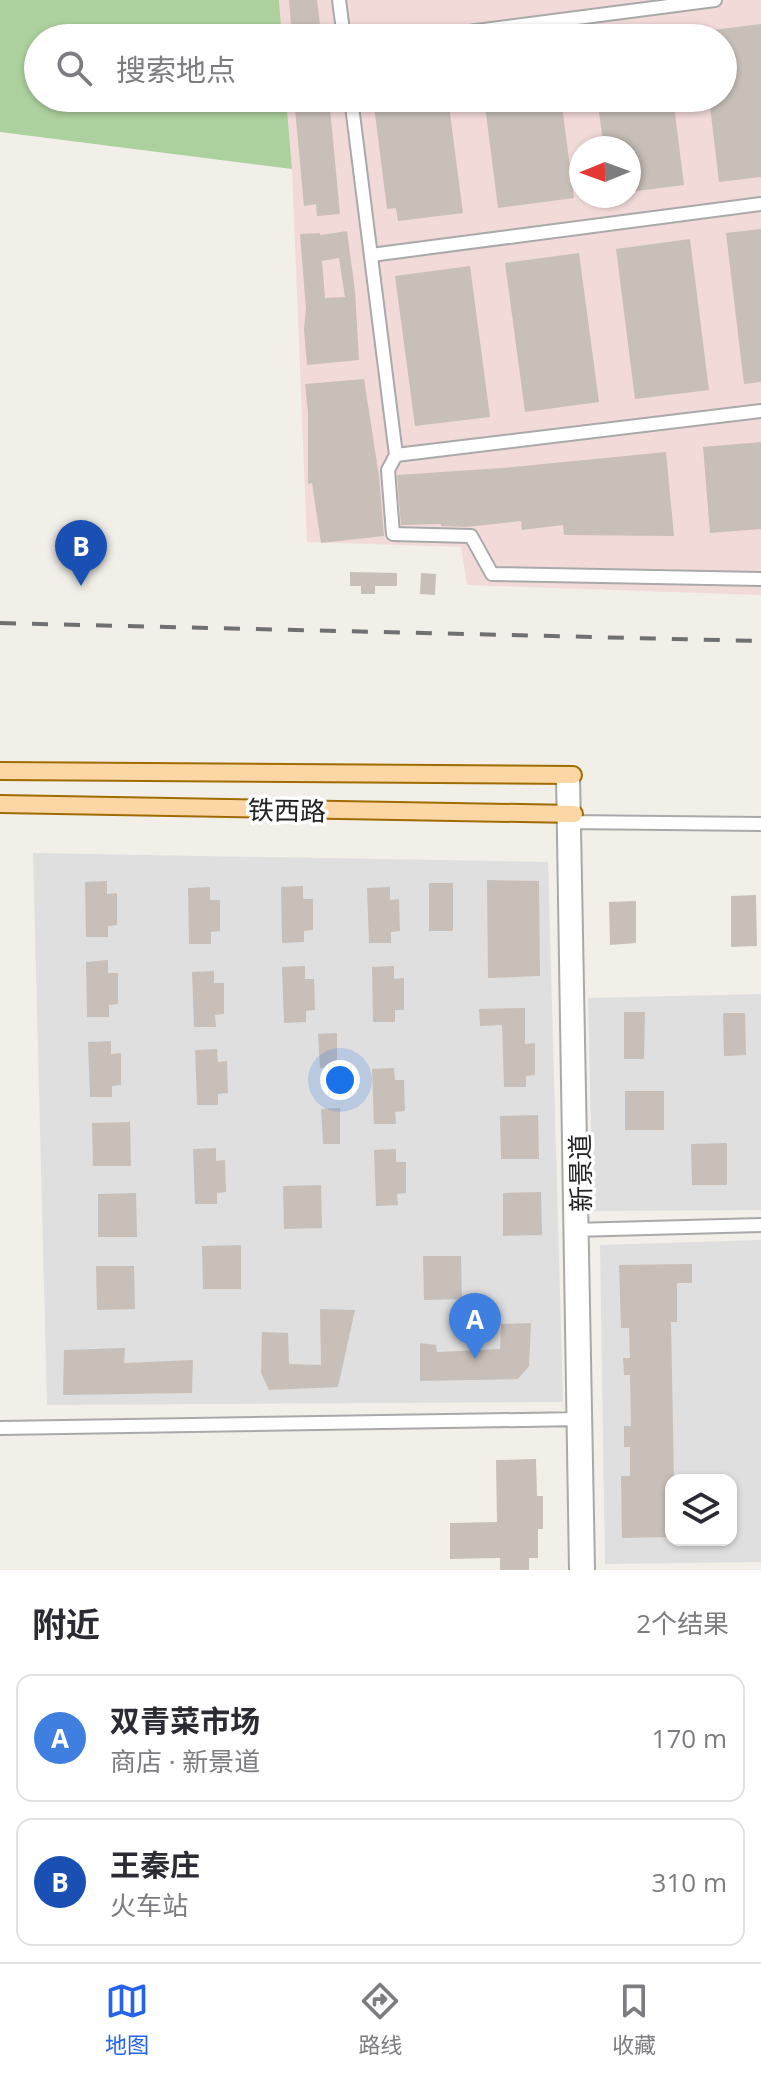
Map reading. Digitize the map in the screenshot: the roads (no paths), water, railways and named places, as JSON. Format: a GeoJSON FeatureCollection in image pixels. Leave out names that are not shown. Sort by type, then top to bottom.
{"type":"FeatureCollection","features":[{"type":"Feature","properties":{"kind":"main road","name":"铁西路"},"geometry":{"type":"LineString","coordinates":[[0,771],[568,776]]}},
{"type":"Feature","properties":{"kind":"main road","name":"铁西路"},"geometry":{"type":"LineString","coordinates":[[0,804],[569,818]]}},
{"type":"Feature","properties":{"kind":"street"},"geometry":{"type":"LineString","coordinates":[[339,0],[342,24]]}},
{"type":"Feature","properties":{"kind":"street"},"geometry":{"type":"LineString","coordinates":[[530,24],[715,0]]}},
{"type":"Feature","properties":{"kind":"street"},"geometry":{"type":"LineString","coordinates":[[353,112],[396,455],[388,470],[393,534],[471,536],[492,574],[761,579]]}},
{"type":"Feature","properties":{"kind":"street"},"geometry":{"type":"LineString","coordinates":[[371,255],[761,204]]}},
{"type":"Feature","properties":{"kind":"street"},"geometry":{"type":"LineString","coordinates":[[396,455],[761,411]]}},
{"type":"Feature","properties":{"kind":"street","name":"新景道"},"geometry":{"type":"LineString","coordinates":[[568,776],[579,1419],[588,1570]]}},
{"type":"Feature","properties":{"kind":"street"},"geometry":{"type":"LineString","coordinates":[[569,818],[761,824]]}},
{"type":"Feature","properties":{"kind":"street"},"geometry":{"type":"LineString","coordinates":[[575,1230],[761,1225]]}},
{"type":"Feature","properties":{"kind":"street"},"geometry":{"type":"LineString","coordinates":[[0,1428],[579,1419]]}},
{"type":"Feature","properties":{"kind":"street","name":"新景道"},"geometry":{"type":"LineString","coordinates":[[576,1570],[579,1419]]}},
{"type":"Feature","properties":{"kind":"railway"},"geometry":{"type":"LineString","coordinates":[[0,623],[761,641]]}},
{"type":"Feature","properties":{"kind":"place","name":"王秦庄"},"geometry":{"type":"Point","coordinates":[81,586]}},
{"type":"Feature","properties":{"kind":"place","name":"双青菜市场"},"geometry":{"type":"Point","coordinates":[475,1359]}}]}
